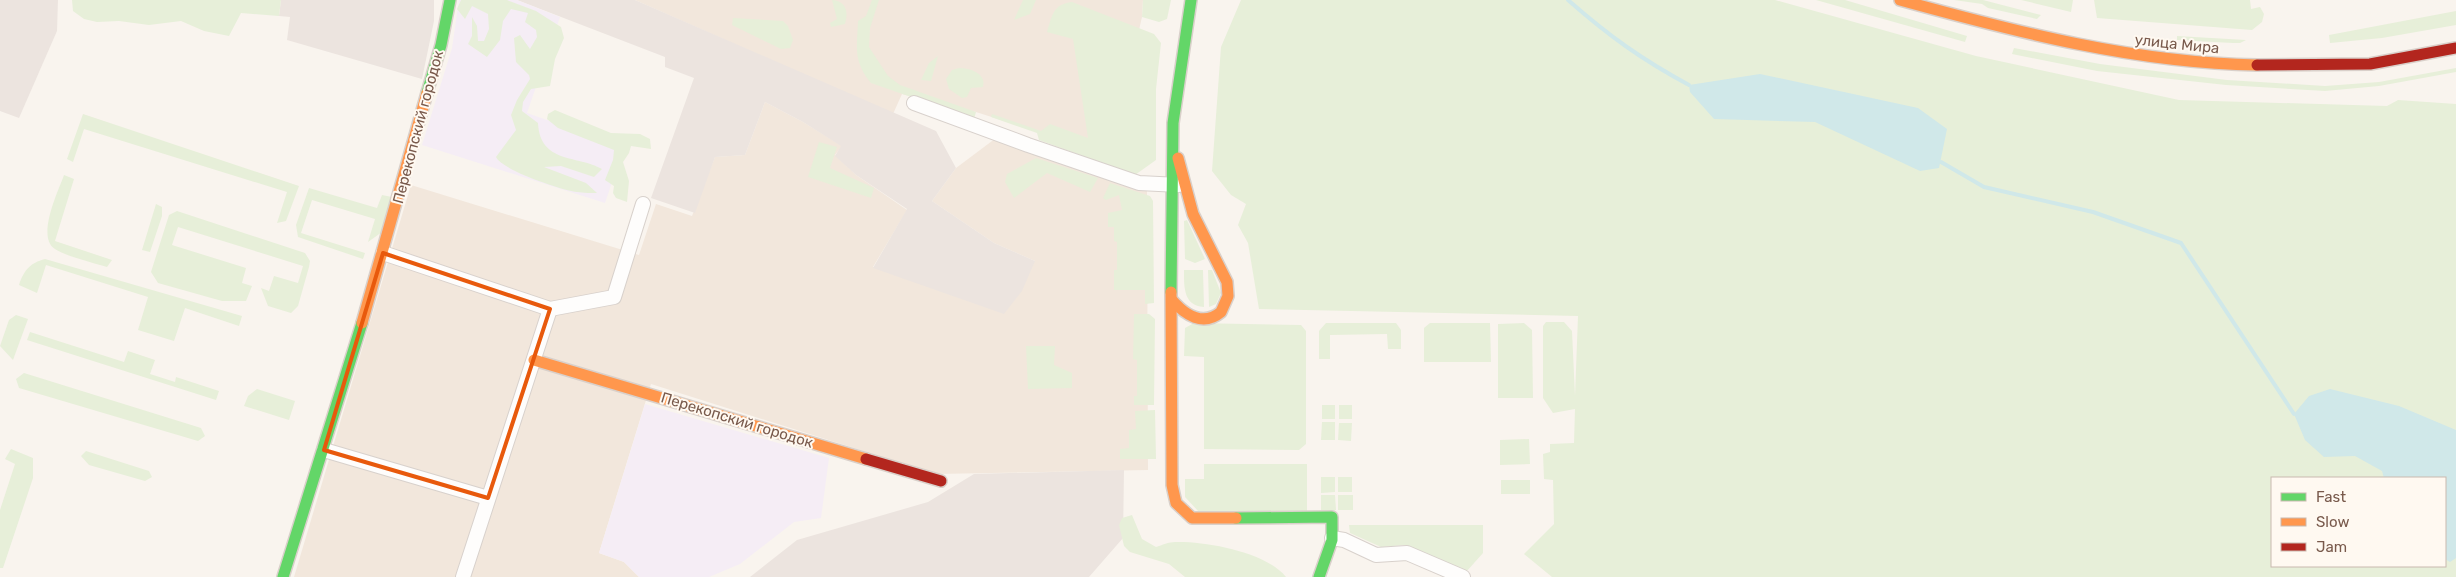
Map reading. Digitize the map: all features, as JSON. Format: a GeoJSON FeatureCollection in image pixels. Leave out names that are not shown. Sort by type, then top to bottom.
{"type":"FeatureCollection","features":[{"type":"Feature","properties":{"kind":"street","name":"Перекопский городок"},"geometry":{"type":"LineString","coordinates":[[283,577],[384,253],[441,45],[450,0]]}},
{"type":"Feature","properties":{"kind":"street"},"geometry":{"type":"LineString","coordinates":[[1191,0],[1173,123],[1178,185],[1172,300],[1171,471],[1176,503],[1192,518],[1332,518],[1334,525],[1332,538],[1319,577]]}},
{"type":"Feature","properties":{"kind":"street","name":"улица Мира"},"geometry":{"type":"LineString","coordinates":[[1900,0],[1974,21],[2080,46],[2236,65],[2292,67],[2372,64],[2456,48]]}},
{"type":"Feature","properties":{"kind":"street"},"geometry":{"type":"LineString","coordinates":[[914,103],[1028,146],[1139,183],[1178,185]]}},
{"type":"Feature","properties":{"kind":"street"},"geometry":{"type":"LineString","coordinates":[[1172,300],[1184,315],[1205,320],[1221,314],[1228,303],[1228,288],[1178,185]]}},
{"type":"Feature","properties":{"kind":"street"},"geometry":{"type":"LineString","coordinates":[[384,253],[550,309],[614,297],[643,204]]}},
{"type":"Feature","properties":{"kind":"street"},"geometry":{"type":"LineString","coordinates":[[463,577],[550,309]]}},
{"type":"Feature","properties":{"kind":"street","name":"Перекопский городок"},"geometry":{"type":"LineString","coordinates":[[534,360],[941,481]]}},
{"type":"Feature","properties":{"kind":"street"},"geometry":{"type":"LineString","coordinates":[[324,450],[488,498]]}},
{"type":"Feature","properties":{"kind":"street"},"geometry":{"type":"LineString","coordinates":[[1332,538],[1344,540],[1376,555],[1407,553],[1463,577]]}},
{"type":"Feature","properties":{"kind":"highlighted area"},"geometry":{"type":"Polygon","coordinates":[[[383,253],[550,309],[488,498],[324,450],[383,253]]]}},
{"type":"Feature","properties":{"kind":"shaded area"},"geometry":{"type":"Polygon","coordinates":[[[0,0],[58,0],[57,31],[19,118],[0,111],[0,0]]]}},
{"type":"Feature","properties":{"kind":"shaded area"},"geometry":{"type":"Polygon","coordinates":[[[281,0],[434,0],[434,21],[422,79],[287,40],[290,17],[279,16],[281,0]]]}},
{"type":"Feature","properties":{"kind":"shaded area"},"geometry":{"type":"Polygon","coordinates":[[[459,0],[517,0],[560,17],[527,113],[624,147],[605,203],[422,145],[452,48],[459,0]]]}},
{"type":"Feature","properties":{"kind":"shaded area"},"geometry":{"type":"Polygon","coordinates":[[[517,0],[635,0],[936,131],[956,168],[932,201],[994,243],[1035,261],[1022,291],[1004,314],[873,268],[907,209],[856,175],[835,156],[841,146],[803,122],[765,102],[745,155],[715,157],[695,213],[651,198],[694,78],[665,67],[665,57],[517,0]]]}},
{"type":"Feature","properties":{"kind":"shaded area"},"geometry":{"type":"Polygon","coordinates":[[[635,0],[1143,0],[1142,17],[1110,155],[976,112],[902,94],[893,114],[635,0]]]}},
{"type":"Feature","properties":{"kind":"shaded area"},"geometry":{"type":"Polygon","coordinates":[[[765,102],[842,146],[835,155],[856,175],[907,210],[873,267],[1035,261],[994,243],[932,201],[956,168],[996,138],[1147,190],[1148,470],[936,474],[651,384],[599,553],[624,562],[639,577],[294,577],[411,185],[639,255],[656,204],[692,216],[715,157],[745,155],[765,102]]]}},
{"type":"Feature","properties":{"kind":"shaded area"},"geometry":{"type":"Polygon","coordinates":[[[645,404],[829,458],[821,518],[794,522],[740,564],[709,577],[639,577],[624,562],[599,553],[645,404]]]}},
{"type":"Feature","properties":{"kind":"shaded area"},"geometry":{"type":"Polygon","coordinates":[[[1124,470],[1123,538],[1089,577],[750,577],[797,540],[928,502],[974,474],[1124,470]]]}},
{"type":"Feature","properties":{"kind":"green space"},"geometry":{"type":"Polygon","coordinates":[[[72,0],[281,0],[279,16],[241,13],[229,36],[204,31],[181,21],[149,25],[119,21],[97,22],[84,19],[73,11],[72,0]]]}},
{"type":"Feature","properties":{"kind":"green space"},"geometry":{"type":"Polygon","coordinates":[[[461,0],[507,0],[536,11],[561,27],[564,38],[555,59],[550,86],[531,89],[523,102],[522,111],[538,123],[540,136],[545,146],[553,152],[602,169],[594,177],[561,166],[544,167],[586,183],[597,193],[577,192],[558,188],[509,168],[496,157],[516,130],[511,115],[517,100],[530,79],[529,75],[516,62],[514,38],[520,35],[530,49],[537,37],[536,30],[525,22],[528,13],[511,9],[503,21],[500,40],[487,57],[468,44],[472,36],[472,17],[477,26],[478,41],[484,41],[489,29],[488,14],[472,6],[465,19],[457,9],[461,0]]]}},
{"type":"Feature","properties":{"kind":"green space"},"geometry":{"type":"Polygon","coordinates":[[[832,0],[841,2],[845,8],[847,15],[845,24],[831,27],[830,23],[837,19],[832,0]]]}},
{"type":"Feature","properties":{"kind":"green space"},"geometry":{"type":"Polygon","coordinates":[[[872,0],[879,0],[870,28],[869,47],[888,76],[900,85],[976,112],[974,119],[871,83],[861,68],[857,47],[858,21],[866,16],[872,0]]]}},
{"type":"Feature","properties":{"kind":"green space"},"geometry":{"type":"Polygon","coordinates":[[[1023,0],[1036,0],[1030,14],[1014,20],[1023,0]]]}},
{"type":"Feature","properties":{"kind":"green space"},"geometry":{"type":"Polygon","coordinates":[[[1143,0],[1171,0],[1167,19],[1159,22],[1142,17],[1143,0]]]}},
{"type":"Feature","properties":{"kind":"green space"},"geometry":{"type":"Polygon","coordinates":[[[1241,0],[1775,0],[1976,56],[2179,100],[2387,106],[2398,100],[2456,104],[2456,577],[1552,577],[1524,554],[1554,524],[1553,480],[1544,479],[1543,454],[1550,452],[1550,444],[1574,443],[1575,409],[1553,413],[1543,398],[1543,326],[1546,322],[1564,322],[1572,331],[1575,396],[1578,316],[1259,309],[1248,243],[1238,225],[1246,204],[1231,195],[1212,171],[1221,47],[1241,0]]]}},
{"type":"Feature","properties":{"kind":"green space"},"geometry":{"type":"Polygon","coordinates":[[[1816,0],[1845,0],[1967,36],[1965,42],[1816,0]]]}},
{"type":"Feature","properties":{"kind":"green space"},"geometry":{"type":"Polygon","coordinates":[[[1954,0],[1983,0],[2041,15],[2037,19],[1988,8],[1982,4],[1954,0]]]}},
{"type":"Feature","properties":{"kind":"green space"},"geometry":{"type":"Polygon","coordinates":[[[2021,0],[2073,0],[2071,12],[2021,0]]]}},
{"type":"Feature","properties":{"kind":"green space"},"geometry":{"type":"Polygon","coordinates":[[[2094,0],[2250,0],[2251,9],[2260,7],[2264,14],[2262,22],[2252,30],[2097,18],[2094,0]]]}},
{"type":"Feature","properties":{"kind":"green space"},"geometry":{"type":"Polygon","coordinates":[[[1072,2],[1154,34],[1161,43],[1156,89],[1156,160],[1135,175],[1039,140],[1037,133],[991,117],[992,114],[1041,131],[1050,124],[1088,138],[1073,39],[1047,32],[1052,16],[1057,8],[1072,2]]]}},
{"type":"Feature","properties":{"kind":"green space"},"geometry":{"type":"Polygon","coordinates":[[[2456,11],[2456,25],[2382,38],[2330,43],[2329,35],[2456,11]]]}},
{"type":"Feature","properties":{"kind":"green space"},"geometry":{"type":"Polygon","coordinates":[[[733,18],[783,21],[788,26],[793,40],[790,48],[781,49],[732,25],[733,18]]]}},
{"type":"Feature","properties":{"kind":"green space"},"geometry":{"type":"Polygon","coordinates":[[[2177,36],[2246,40],[2240,43],[2233,43],[2177,40],[2177,36]]]}},
{"type":"Feature","properties":{"kind":"green space"},"geometry":{"type":"Polygon","coordinates":[[[2014,48],[2100,64],[2227,80],[2325,86],[2379,82],[2456,68],[2456,72],[2379,86],[2325,91],[2226,85],[2097,71],[2012,54],[2014,48]]]}},
{"type":"Feature","properties":{"kind":"green space"},"geometry":{"type":"Polygon","coordinates":[[[938,56],[931,81],[921,80],[929,63],[938,56]]]}},
{"type":"Feature","properties":{"kind":"green space"},"geometry":{"type":"Polygon","coordinates":[[[959,68],[972,70],[980,75],[984,82],[983,87],[971,88],[967,97],[962,98],[949,89],[946,79],[952,70],[959,68]]]}},
{"type":"Feature","properties":{"kind":"green space"},"geometry":{"type":"Polygon","coordinates":[[[555,110],[611,133],[640,134],[650,139],[651,149],[631,146],[623,162],[629,181],[627,202],[616,198],[613,193],[614,186],[605,180],[613,160],[614,150],[558,128],[547,119],[548,114],[555,110]]]}},
{"type":"Feature","properties":{"kind":"green space"},"geometry":{"type":"Polygon","coordinates":[[[83,114],[299,186],[286,221],[277,223],[287,192],[84,129],[73,162],[67,159],[83,114]]]}},
{"type":"Feature","properties":{"kind":"green space"},"geometry":{"type":"Polygon","coordinates":[[[819,142],[837,147],[830,168],[874,188],[871,198],[808,177],[819,142]]]}},
{"type":"Feature","properties":{"kind":"green space"},"geometry":{"type":"Polygon","coordinates":[[[1036,158],[1098,178],[1090,192],[1047,173],[1014,198],[1005,182],[1007,174],[1036,158]]]}},
{"type":"Feature","properties":{"kind":"green space"},"geometry":{"type":"Polygon","coordinates":[[[64,175],[74,179],[55,241],[112,260],[107,267],[66,254],[55,249],[50,243],[48,225],[50,214],[64,175]]]}},
{"type":"Feature","properties":{"kind":"green space"},"geometry":{"type":"Polygon","coordinates":[[[1110,183],[1150,196],[1153,201],[1154,303],[1145,304],[1145,290],[1114,290],[1114,270],[1117,270],[1117,242],[1114,241],[1114,227],[1108,227],[1108,213],[1122,210],[1119,195],[1106,200],[1103,198],[1110,183]]]}},
{"type":"Feature","properties":{"kind":"green space"},"geometry":{"type":"Polygon","coordinates":[[[309,188],[377,208],[382,195],[392,197],[382,232],[368,242],[375,219],[312,200],[301,233],[365,253],[363,259],[298,237],[296,225],[309,188]]]}},
{"type":"Feature","properties":{"kind":"green space"},"geometry":{"type":"Polygon","coordinates":[[[156,204],[162,207],[162,216],[150,252],[142,250],[156,204]]]}},
{"type":"Feature","properties":{"kind":"green space"},"geometry":{"type":"Polygon","coordinates":[[[177,211],[305,253],[310,261],[298,306],[291,313],[268,306],[261,288],[269,291],[274,276],[298,283],[303,266],[178,227],[172,245],[246,268],[242,283],[252,286],[246,301],[222,301],[158,283],[151,272],[169,215],[177,211]]]}},
{"type":"Feature","properties":{"kind":"green space"},"geometry":{"type":"Polygon","coordinates":[[[1187,220],[1205,259],[1195,263],[1185,259],[1184,221],[1187,220]]]}},
{"type":"Feature","properties":{"kind":"green space"},"geometry":{"type":"Polygon","coordinates":[[[45,259],[242,316],[239,326],[185,308],[174,341],[138,330],[148,297],[46,265],[37,293],[19,285],[28,268],[45,259]]]}},
{"type":"Feature","properties":{"kind":"green space"},"geometry":{"type":"Polygon","coordinates":[[[1184,270],[1203,270],[1204,307],[1197,306],[1188,299],[1184,270]]]}},
{"type":"Feature","properties":{"kind":"green space"},"geometry":{"type":"Polygon","coordinates":[[[1208,270],[1212,270],[1221,293],[1216,304],[1209,307],[1208,270]]]}},
{"type":"Feature","properties":{"kind":"green space"},"geometry":{"type":"Polygon","coordinates":[[[1134,314],[1149,314],[1155,319],[1154,405],[1134,405],[1134,396],[1137,396],[1137,360],[1133,359],[1134,314]]]}},
{"type":"Feature","properties":{"kind":"green space"},"geometry":{"type":"Polygon","coordinates":[[[16,315],[28,319],[13,360],[0,346],[9,320],[16,315]]]}},
{"type":"Feature","properties":{"kind":"green space"},"geometry":{"type":"Polygon","coordinates":[[[1194,323],[1301,325],[1306,331],[1306,444],[1299,450],[1204,449],[1204,357],[1184,356],[1185,328],[1194,323]]]}},
{"type":"Feature","properties":{"kind":"green space"},"geometry":{"type":"Polygon","coordinates":[[[1326,323],[1396,323],[1401,330],[1401,349],[1388,349],[1387,334],[1330,335],[1330,359],[1319,359],[1319,331],[1326,323]]]}},
{"type":"Feature","properties":{"kind":"green space"},"geometry":{"type":"Polygon","coordinates":[[[1430,323],[1490,323],[1491,362],[1424,362],[1424,328],[1430,323]]]}},
{"type":"Feature","properties":{"kind":"green space"},"geometry":{"type":"Polygon","coordinates":[[[1524,323],[1532,330],[1533,398],[1498,398],[1498,324],[1524,323]]]}},
{"type":"Feature","properties":{"kind":"green space"},"geometry":{"type":"Polygon","coordinates":[[[30,332],[124,362],[128,351],[155,360],[150,374],[175,382],[176,377],[219,391],[216,400],[27,340],[30,332]]]}},
{"type":"Feature","properties":{"kind":"green space"},"geometry":{"type":"Polygon","coordinates":[[[1026,346],[1055,346],[1054,365],[1072,373],[1072,388],[1028,389],[1026,346]]]}},
{"type":"Feature","properties":{"kind":"green space"},"geometry":{"type":"Polygon","coordinates":[[[24,373],[201,428],[205,436],[198,441],[19,388],[16,379],[24,373]]]}},
{"type":"Feature","properties":{"kind":"green space"},"geometry":{"type":"Polygon","coordinates":[[[257,389],[295,401],[289,420],[244,406],[248,396],[257,389]]]}},
{"type":"Feature","properties":{"kind":"green space"},"geometry":{"type":"Polygon","coordinates":[[[1322,405],[1335,405],[1335,419],[1322,419],[1322,405]]]}},
{"type":"Feature","properties":{"kind":"green space"},"geometry":{"type":"Polygon","coordinates":[[[1339,405],[1352,405],[1352,419],[1339,419],[1339,405]]]}},
{"type":"Feature","properties":{"kind":"green space"},"geometry":{"type":"Polygon","coordinates":[[[1155,410],[1156,459],[1120,459],[1120,449],[1129,448],[1129,430],[1136,429],[1135,411],[1155,410]]]}},
{"type":"Feature","properties":{"kind":"green space"},"geometry":{"type":"Polygon","coordinates":[[[1322,422],[1335,422],[1335,440],[1321,440],[1322,422]]]}},
{"type":"Feature","properties":{"kind":"green space"},"geometry":{"type":"Polygon","coordinates":[[[1339,423],[1352,423],[1351,441],[1338,440],[1339,423]]]}},
{"type":"Feature","properties":{"kind":"green space"},"geometry":{"type":"Polygon","coordinates":[[[1529,439],[1530,464],[1500,465],[1500,440],[1529,439]]]}},
{"type":"Feature","properties":{"kind":"green space"},"geometry":{"type":"Polygon","coordinates":[[[11,449],[33,458],[33,478],[3,568],[0,568],[0,510],[15,464],[5,459],[11,449]]]}},
{"type":"Feature","properties":{"kind":"green space"},"geometry":{"type":"Polygon","coordinates":[[[86,451],[149,471],[152,477],[145,481],[89,465],[81,456],[86,451]]]}},
{"type":"Feature","properties":{"kind":"green space"},"geometry":{"type":"Polygon","coordinates":[[[1204,464],[1307,464],[1307,511],[1199,512],[1185,497],[1185,479],[1204,479],[1204,464]]]}},
{"type":"Feature","properties":{"kind":"green space"},"geometry":{"type":"Polygon","coordinates":[[[1321,477],[1335,477],[1335,492],[1321,493],[1321,477]]]}},
{"type":"Feature","properties":{"kind":"green space"},"geometry":{"type":"Polygon","coordinates":[[[1338,477],[1352,477],[1352,492],[1338,492],[1338,477]]]}},
{"type":"Feature","properties":{"kind":"green space"},"geometry":{"type":"Polygon","coordinates":[[[1501,480],[1530,480],[1530,494],[1501,494],[1501,480]]]}},
{"type":"Feature","properties":{"kind":"green space"},"geometry":{"type":"Polygon","coordinates":[[[1321,495],[1335,495],[1336,510],[1321,510],[1321,495]]]}},
{"type":"Feature","properties":{"kind":"green space"},"geometry":{"type":"Polygon","coordinates":[[[1338,495],[1353,495],[1353,510],[1338,510],[1338,495]]]}},
{"type":"Feature","properties":{"kind":"green space"},"geometry":{"type":"Polygon","coordinates":[[[1132,515],[1142,539],[1156,547],[1173,542],[1218,546],[1265,561],[1277,568],[1286,577],[1185,577],[1169,564],[1130,552],[1124,546],[1119,525],[1122,518],[1132,515]]]}},
{"type":"Feature","properties":{"kind":"green space"},"geometry":{"type":"Polygon","coordinates":[[[1349,525],[1483,525],[1483,553],[1466,572],[1405,545],[1381,547],[1350,533],[1349,525]]]}},
{"type":"Feature","properties":{"kind":"water"},"geometry":{"type":"Polygon","coordinates":[[[1760,74],[1918,108],[1947,129],[1939,168],[1920,171],[1815,122],[1714,119],[1690,92],[1689,85],[1760,74]]]}},
{"type":"Feature","properties":{"kind":"water"},"geometry":{"type":"Polygon","coordinates":[[[2330,389],[2399,406],[2456,430],[2456,558],[2450,562],[2446,560],[2446,477],[2384,477],[2382,471],[2355,456],[2324,457],[2305,440],[2294,414],[2309,396],[2330,389]]]}},
{"type":"Feature","properties":{"kind":"waterway"},"geometry":{"type":"LineString","coordinates":[[1568,0],[1597,25],[1626,46],[1689,85]]}},
{"type":"Feature","properties":{"kind":"waterway"},"geometry":{"type":"LineString","coordinates":[[1941,162],[1984,187],[2093,212],[2181,243],[2294,414]]}},
{"type":"Feature","properties":{"kind":"traffic: fast"},"geometry":{"type":"LineString","coordinates":[[427,93],[441,45],[450,0]]}},
{"type":"Feature","properties":{"kind":"traffic: fast"},"geometry":{"type":"LineString","coordinates":[[1171,292],[1173,123],[1191,0]]}},
{"type":"Feature","properties":{"kind":"traffic: fast"},"geometry":{"type":"LineString","coordinates":[[283,577],[362,323]]}},
{"type":"Feature","properties":{"kind":"traffic: fast"},"geometry":{"type":"LineString","coordinates":[[1236,518],[1332,517],[1332,540],[1319,577]]}},
{"type":"Feature","properties":{"kind":"traffic: slow"},"geometry":{"type":"LineString","coordinates":[[1900,0],[2077,44],[2166,58],[2257,65]]}},
{"type":"Feature","properties":{"kind":"traffic: slow"},"geometry":{"type":"LineString","coordinates":[[362,323],[427,93]]}},
{"type":"Feature","properties":{"kind":"traffic: slow"},"geometry":{"type":"LineString","coordinates":[[1172,300],[1188,314],[1201,319],[1208,319],[1221,312],[1228,296],[1227,282],[1193,214],[1178,158]]}},
{"type":"Feature","properties":{"kind":"traffic: slow"},"geometry":{"type":"LineString","coordinates":[[1171,292],[1172,485],[1176,503],[1192,518],[1236,518]]}},
{"type":"Feature","properties":{"kind":"traffic: slow"},"geometry":{"type":"LineString","coordinates":[[534,360],[866,459]]}},
{"type":"Feature","properties":{"kind":"traffic: jam"},"geometry":{"type":"LineString","coordinates":[[2257,65],[2370,64],[2456,48]]}},
{"type":"Feature","properties":{"kind":"traffic: jam"},"geometry":{"type":"LineString","coordinates":[[866,459],[941,481]]}}]}
